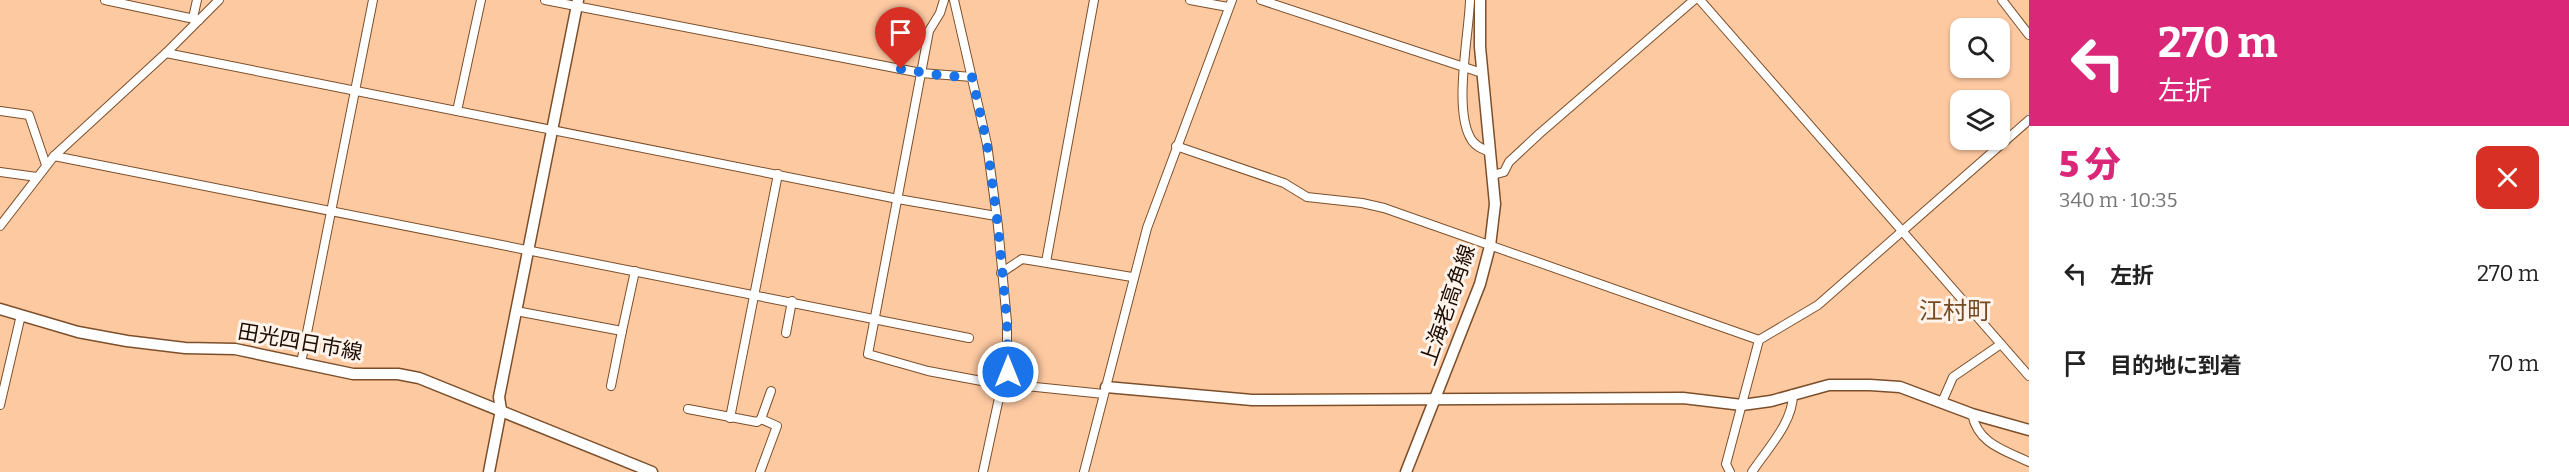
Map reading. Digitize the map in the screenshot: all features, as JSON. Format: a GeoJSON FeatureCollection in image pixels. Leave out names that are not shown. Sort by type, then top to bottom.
{"type":"FeatureCollection","features":[{"type":"Feature","properties":{"kind":"street"},"geometry":{"type":"LineString","coordinates":[[105,0],[196,19]]}},
{"type":"Feature","properties":{"kind":"street"},"geometry":{"type":"LineString","coordinates":[[196,19],[197,0]]}},
{"type":"Feature","properties":{"kind":"street"},"geometry":{"type":"LineString","coordinates":[[0,226],[54,156],[166,53],[196,19],[219,0]]}},
{"type":"Feature","properties":{"kind":"street"},"geometry":{"type":"LineString","coordinates":[[301,363],[373,0]]}},
{"type":"Feature","properties":{"kind":"street"},"geometry":{"type":"LineString","coordinates":[[457,111],[481,0]]}},
{"type":"Feature","properties":{"kind":"street"},"geometry":{"type":"LineString","coordinates":[[545,0],[577,3],[921,73],[972,77]]}},
{"type":"Feature","properties":{"kind":"street"},"geometry":{"type":"LineString","coordinates":[[944,0],[940,13],[929,31],[868,354],[928,371],[1005,384],[1252,400],[1683,398],[1742,405],[1771,401],[1829,386],[1870,385],[1900,387],[1972,414],[2029,430]]}},
{"type":"Feature","properties":{"kind":"street"},"geometry":{"type":"LineString","coordinates":[[954,0],[987,144],[1007,322],[1005,384],[983,472]]}},
{"type":"Feature","properties":{"kind":"street"},"geometry":{"type":"LineString","coordinates":[[1046,262],[1094,0]]}},
{"type":"Feature","properties":{"kind":"street"},"geometry":{"type":"LineString","coordinates":[[1084,472],[1132,277],[1147,228],[1230,3],[1190,0]]}},
{"type":"Feature","properties":{"kind":"street"},"geometry":{"type":"LineString","coordinates":[[1261,0],[1482,73]]}},
{"type":"Feature","properties":{"kind":"street"},"geometry":{"type":"LineString","coordinates":[[1470,0],[1463,99],[1471,139],[1480,148],[1490,152]]}},
{"type":"Feature","properties":{"kind":"street","name":"上海老高角線"},"geometry":{"type":"LineString","coordinates":[[1406,472],[1480,284],[1490,246],[1495,204],[1482,73],[1480,0]]}},
{"type":"Feature","properties":{"kind":"street"},"geometry":{"type":"LineString","coordinates":[[1493,175],[1504,172],[1509,162],[1539,134],[1694,0]]}},
{"type":"Feature","properties":{"kind":"street"},"geometry":{"type":"LineString","coordinates":[[1700,0],[2029,376]]}},
{"type":"Feature","properties":{"kind":"street"},"geometry":{"type":"LineString","coordinates":[[2002,0],[2029,35]]}},
{"type":"Feature","properties":{"kind":"street"},"geometry":{"type":"LineString","coordinates":[[489,472],[501,410],[499,396],[577,3]]}},
{"type":"Feature","properties":{"kind":"street"},"geometry":{"type":"LineString","coordinates":[[166,53],[898,199],[996,216]]}},
{"type":"Feature","properties":{"kind":"street"},"geometry":{"type":"LineString","coordinates":[[0,111],[29,115],[46,165]]}},
{"type":"Feature","properties":{"kind":"street"},"geometry":{"type":"LineString","coordinates":[[1730,472],[1726,464],[1759,340],[1818,305],[2029,120]]}},
{"type":"Feature","properties":{"kind":"street"},"geometry":{"type":"LineString","coordinates":[[1176,146],[1284,183],[1307,198],[1362,203],[1384,208],[1759,340]]}},
{"type":"Feature","properties":{"kind":"street"},"geometry":{"type":"LineString","coordinates":[[54,156],[969,338]]}},
{"type":"Feature","properties":{"kind":"street"},"geometry":{"type":"LineString","coordinates":[[0,172],[37,177]]}},
{"type":"Feature","properties":{"kind":"street"},"geometry":{"type":"LineString","coordinates":[[730,418],[778,174]]}},
{"type":"Feature","properties":{"kind":"street"},"geometry":{"type":"LineString","coordinates":[[1001,273],[1022,260],[1132,277]]}},
{"type":"Feature","properties":{"kind":"street"},"geometry":{"type":"LineString","coordinates":[[611,386],[635,271]]}},
{"type":"Feature","properties":{"kind":"street"},"geometry":{"type":"LineString","coordinates":[[786,333],[792,302]]}},
{"type":"Feature","properties":{"kind":"street","name":"田光四日市線"},"geometry":{"type":"LineString","coordinates":[[0,309],[78,332],[127,341],[185,348],[235,349],[353,374],[398,374],[419,378],[652,472]]}},
{"type":"Feature","properties":{"kind":"street"},"geometry":{"type":"LineString","coordinates":[[516,311],[622,331]]}},
{"type":"Feature","properties":{"kind":"street"},"geometry":{"type":"LineString","coordinates":[[0,405],[21,315]]}},
{"type":"Feature","properties":{"kind":"street"},"geometry":{"type":"LineString","coordinates":[[1942,402],[1953,377],[2001,344]]}},
{"type":"Feature","properties":{"kind":"street"},"geometry":{"type":"LineString","coordinates":[[688,409],[757,422],[761,419],[771,391]]}},
{"type":"Feature","properties":{"kind":"street"},"geometry":{"type":"LineString","coordinates":[[1752,472],[1780,433],[1789,414],[1792,394]]}},
{"type":"Feature","properties":{"kind":"street"},"geometry":{"type":"LineString","coordinates":[[1972,414],[1979,434],[1994,446],[2029,462]]}},
{"type":"Feature","properties":{"kind":"street"},"geometry":{"type":"LineString","coordinates":[[760,472],[777,426],[761,419]]}},
{"type":"Feature","properties":{"kind":"district","name":"江村町"},"geometry":{"type":"Point","coordinates":[1955,311]}},
{"type":"Feature","properties":{"kind":"route"},"geometry":{"type":"LineString","coordinates":[[901,69],[945,76],[972,77],[987,144],[998,226],[1007,322],[1008,372]]}}]}
